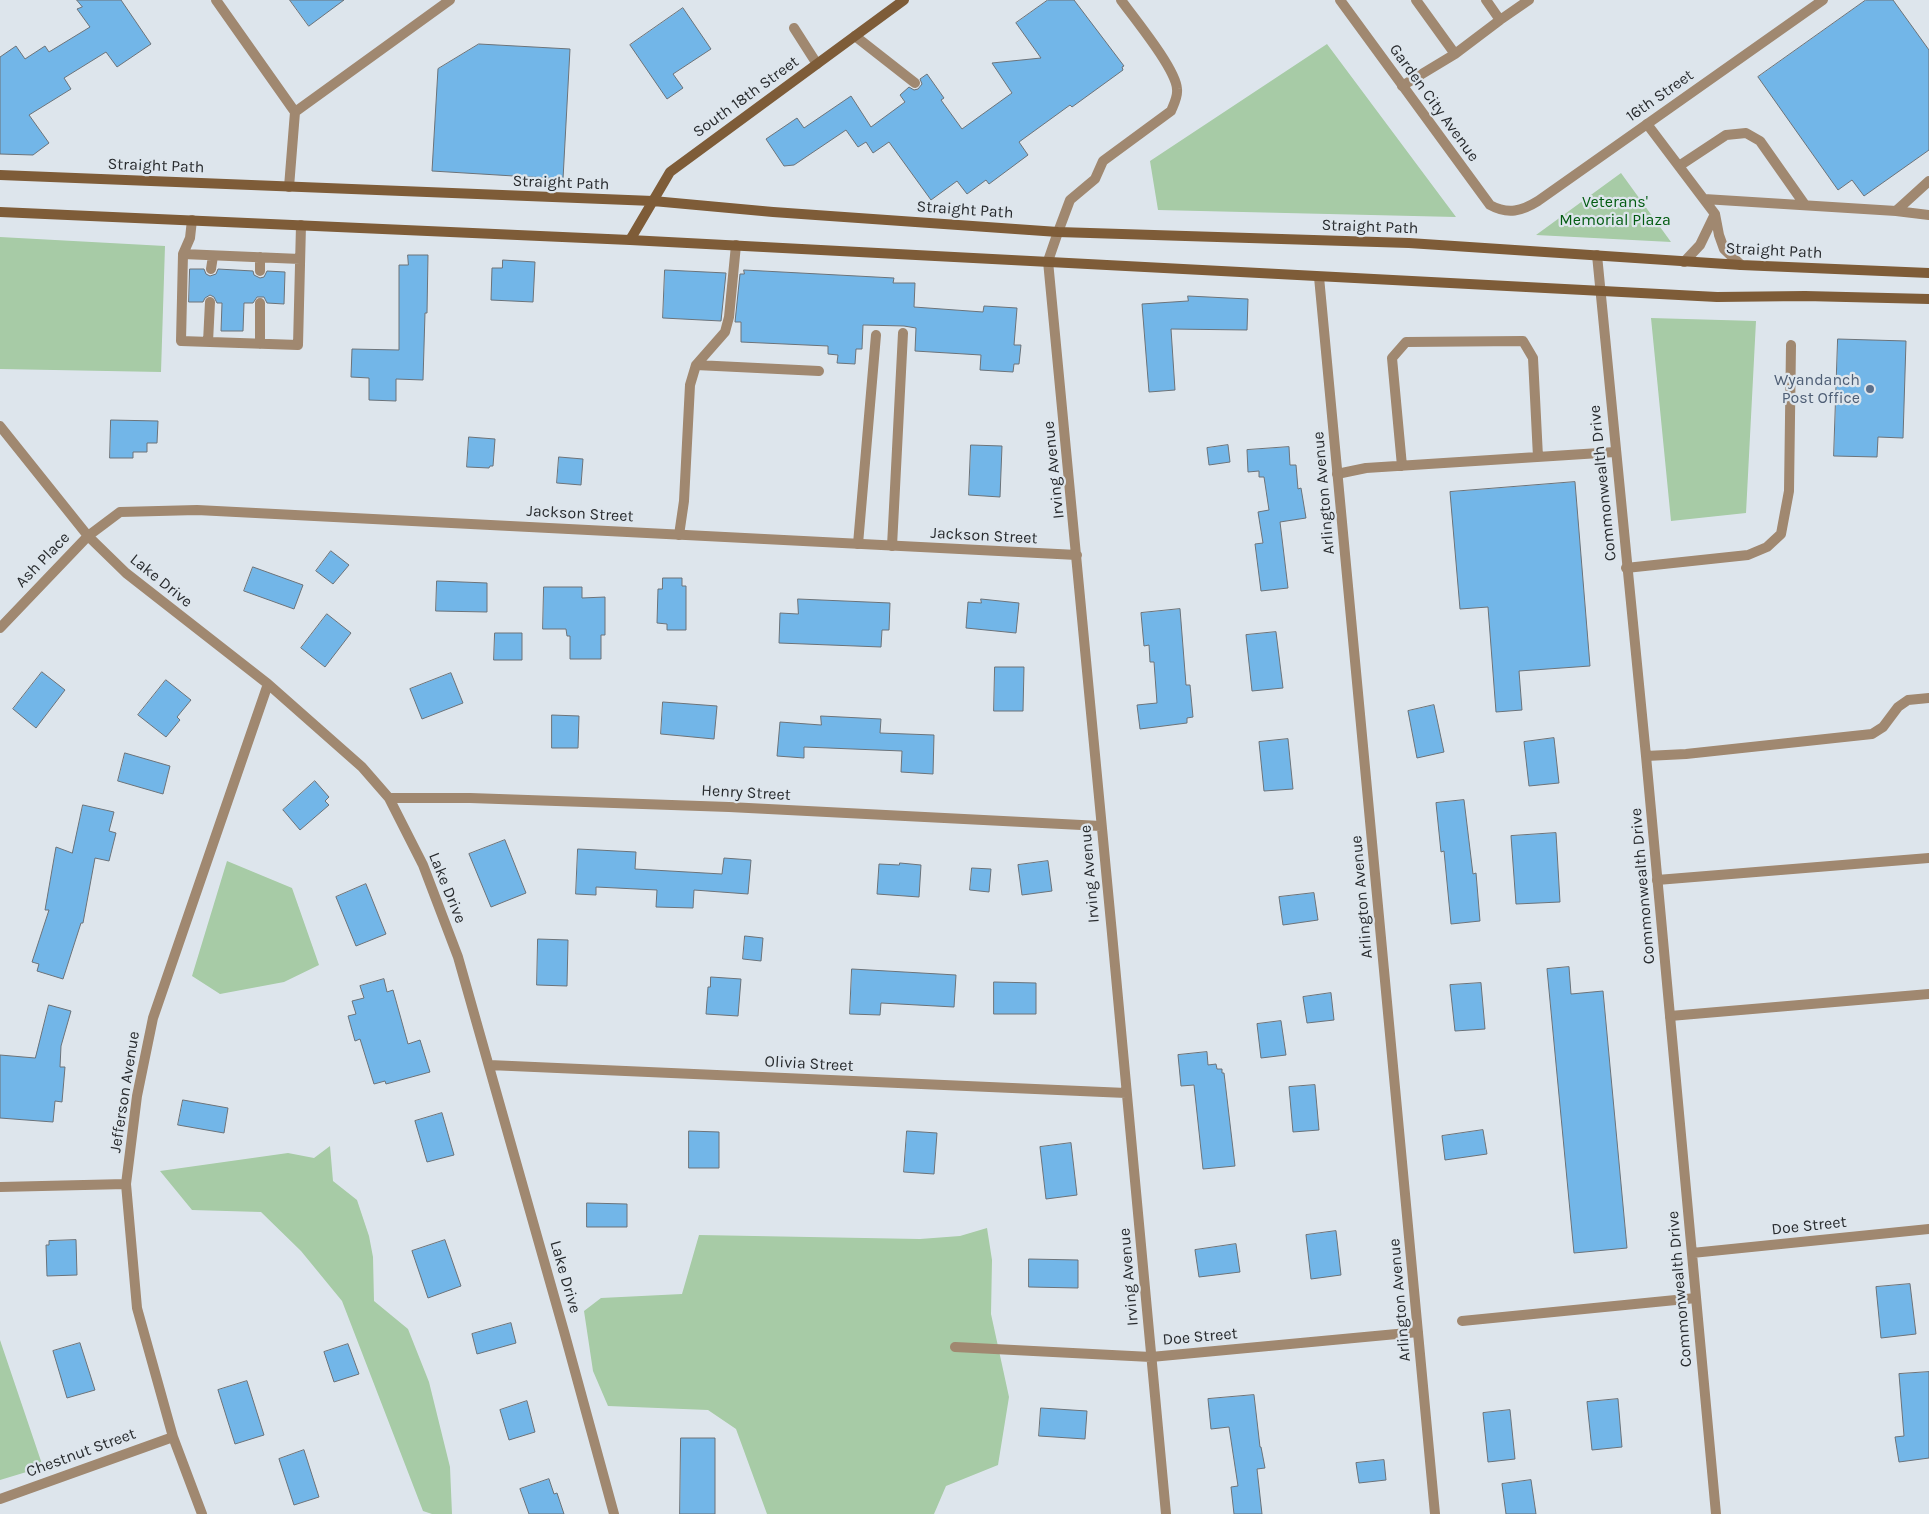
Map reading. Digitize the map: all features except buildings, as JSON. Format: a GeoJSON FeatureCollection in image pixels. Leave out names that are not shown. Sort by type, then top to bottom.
{"type":"FeatureCollection","features":[{"type":"Feature","properties":{"kind":"main road","name":"South 18th Street"},"geometry":{"type":"LineString","coordinates":[[630,240],[670,172],[904,0]]}},
{"type":"Feature","properties":{"kind":"main road","name":"Straight Path"},"geometry":{"type":"LineString","coordinates":[[0,175],[653,201],[1058,232],[1409,243],[1684,262],[1929,272]]}},
{"type":"Feature","properties":{"kind":"main road"},"geometry":{"type":"LineString","coordinates":[[0,212],[736,245],[1319,277],[1718,296],[1929,299]]}},
{"type":"Feature","properties":{"kind":"street"},"geometry":{"type":"LineString","coordinates":[[216,0],[295,112],[289,187]]}},
{"type":"Feature","properties":{"kind":"street"},"geometry":{"type":"LineString","coordinates":[[295,112],[450,0]]}},
{"type":"Feature","properties":{"kind":"street","name":"Irving Avenue"},"geometry":{"type":"LineString","coordinates":[[1121,0],[1172,72],[1178,88],[1176,100],[1171,111],[1103,161],[1095,179],[1070,200],[1048,261],[1078,555],[1101,826],[1166,1514]]}},
{"type":"Feature","properties":{"kind":"street","name":"Garden City Avenue"},"geometry":{"type":"LineString","coordinates":[[1340,0],[1490,206],[1504,212],[1512,212]]}},
{"type":"Feature","properties":{"kind":"street"},"geometry":{"type":"LineString","coordinates":[[1416,0],[1455,54]]}},
{"type":"Feature","properties":{"kind":"street"},"geometry":{"type":"LineString","coordinates":[[1486,0],[1500,20]]}},
{"type":"Feature","properties":{"kind":"street"},"geometry":{"type":"LineString","coordinates":[[1402,86],[1455,54],[1528,0]]}},
{"type":"Feature","properties":{"kind":"street","name":"16th Street"},"geometry":{"type":"LineString","coordinates":[[1512,212],[1538,201],[1823,0]]}},
{"type":"Feature","properties":{"kind":"street"},"geometry":{"type":"LineString","coordinates":[[794,28],[818,64]]}},
{"type":"Feature","properties":{"kind":"street"},"geometry":{"type":"LineString","coordinates":[[855,36],[915,83]]}},
{"type":"Feature","properties":{"kind":"street"},"geometry":{"type":"LineString","coordinates":[[1647,124],[1715,214],[1724,249],[1741,265]]}},
{"type":"Feature","properties":{"kind":"street"},"geometry":{"type":"LineString","coordinates":[[1679,166],[1726,135],[1746,133],[1760,141],[1805,205]]}},
{"type":"Feature","properties":{"kind":"street"},"geometry":{"type":"LineString","coordinates":[[1896,211],[1929,181]]}},
{"type":"Feature","properties":{"kind":"street"},"geometry":{"type":"LineString","coordinates":[[1704,199],[1896,211],[1929,215]]}},
{"type":"Feature","properties":{"kind":"street"},"geometry":{"type":"LineString","coordinates":[[1684,262],[1700,245],[1715,214]]}},
{"type":"Feature","properties":{"kind":"street"},"geometry":{"type":"LineString","coordinates":[[192,220],[190,238],[183,254],[181,341],[298,345],[301,225]]}},
{"type":"Feature","properties":{"kind":"street"},"geometry":{"type":"LineString","coordinates":[[679,534],[684,501],[690,386],[696,365],[725,332],[729,317],[736,245]]}},
{"type":"Feature","properties":{"kind":"street"},"geometry":{"type":"LineString","coordinates":[[183,254],[300,259]]}},
{"type":"Feature","properties":{"kind":"street"},"geometry":{"type":"LineString","coordinates":[[211,269],[213,256]]}},
{"type":"Feature","properties":{"kind":"street","name":"Commonwealth Drive"},"geometry":{"type":"LineString","coordinates":[[1597,256],[1626,568],[1646,756],[1716,1514]]}},
{"type":"Feature","properties":{"kind":"street"},"geometry":{"type":"LineString","coordinates":[[260,257],[260,271]]}},
{"type":"Feature","properties":{"kind":"street","name":"Arlington Avenue"},"geometry":{"type":"LineString","coordinates":[[1319,277],[1435,1514]]}},
{"type":"Feature","properties":{"kind":"street"},"geometry":{"type":"LineString","coordinates":[[208,342],[210,302]]}},
{"type":"Feature","properties":{"kind":"street"},"geometry":{"type":"LineString","coordinates":[[260,303],[260,344]]}},
{"type":"Feature","properties":{"kind":"street"},"geometry":{"type":"LineString","coordinates":[[892,546],[903,334]]}},
{"type":"Feature","properties":{"kind":"street"},"geometry":{"type":"LineString","coordinates":[[858,544],[876,335]]}},
{"type":"Feature","properties":{"kind":"street"},"geometry":{"type":"LineString","coordinates":[[1402,466],[1392,358],[1406,342],[1523,341],[1533,358],[1538,457]]}},
{"type":"Feature","properties":{"kind":"street"},"geometry":{"type":"LineString","coordinates":[[1626,568],[1748,555],[1767,547],[1781,534],[1789,491],[1791,345]]}},
{"type":"Feature","properties":{"kind":"street"},"geometry":{"type":"LineString","coordinates":[[696,365],[819,371]]}},
{"type":"Feature","properties":{"kind":"street","name":"Lake Drive"},"geometry":{"type":"LineString","coordinates":[[0,426],[88,536],[126,572],[268,684],[362,768],[389,798],[423,865],[458,957],[614,1514]]}},
{"type":"Feature","properties":{"kind":"street"},"geometry":{"type":"LineString","coordinates":[[1337,474],[1366,468],[1615,452]]}},
{"type":"Feature","properties":{"kind":"street","name":"Jackson Street"},"geometry":{"type":"LineString","coordinates":[[88,536],[120,512],[197,510],[1078,555]]}},
{"type":"Feature","properties":{"kind":"street","name":"Ash Place"},"geometry":{"type":"LineString","coordinates":[[0,628],[88,536]]}},
{"type":"Feature","properties":{"kind":"street","name":"Jefferson Avenue"},"geometry":{"type":"LineString","coordinates":[[202,1514],[173,1436],[137,1308],[126,1184],[137,1096],[153,1018],[268,684]]}},
{"type":"Feature","properties":{"kind":"street"},"geometry":{"type":"LineString","coordinates":[[1646,756],[1686,754],[1872,734],[1884,727],[1898,707],[1908,700],[1929,698]]}},
{"type":"Feature","properties":{"kind":"street","name":"Henry Street"},"geometry":{"type":"LineString","coordinates":[[389,798],[470,798],[729,808],[1101,826]]}},
{"type":"Feature","properties":{"kind":"street"},"geometry":{"type":"LineString","coordinates":[[1657,880],[1929,858]]}},
{"type":"Feature","properties":{"kind":"street"},"geometry":{"type":"LineString","coordinates":[[1670,1016],[1929,994]]}},
{"type":"Feature","properties":{"kind":"street","name":"Olivia Street"},"geometry":{"type":"LineString","coordinates":[[489,1065],[1126,1093]]}},
{"type":"Feature","properties":{"kind":"street"},"geometry":{"type":"LineString","coordinates":[[0,1187],[126,1184]]}},
{"type":"Feature","properties":{"kind":"street","name":"Doe Street"},"geometry":{"type":"LineString","coordinates":[[1692,1253],[1929,1229]]}},
{"type":"Feature","properties":{"kind":"street"},"geometry":{"type":"LineString","coordinates":[[1462,1321],[1696,1298]]}},
{"type":"Feature","properties":{"kind":"street","name":"Doe Street"},"geometry":{"type":"LineString","coordinates":[[955,1347],[1151,1357],[1418,1332]]}},
{"type":"Feature","properties":{"kind":"street","name":"Chestnut Street"},"geometry":{"type":"LineString","coordinates":[[0,1498],[173,1436]]}},
{"type":"Feature","properties":{"kind":"green space"},"geometry":{"type":"Polygon","coordinates":[[[1327,44],[1456,217],[1158,210],[1150,161],[1327,44]]]}},
{"type":"Feature","properties":{"kind":"green space","name":"Veterans' Memorial Plaza"},"geometry":{"type":"Polygon","coordinates":[[[1621,173],[1671,242],[1536,235],[1621,173]]]}},
{"type":"Feature","properties":{"kind":"green space"},"geometry":{"type":"Polygon","coordinates":[[[0,237],[165,246],[161,372],[0,369],[0,237]]]}},
{"type":"Feature","properties":{"kind":"green space"},"geometry":{"type":"Polygon","coordinates":[[[1651,318],[1756,321],[1746,513],[1671,521],[1651,318]]]}},
{"type":"Feature","properties":{"kind":"green space"},"geometry":{"type":"Polygon","coordinates":[[[227,861],[292,888],[319,965],[284,982],[220,994],[192,976],[227,861]]]}},
{"type":"Feature","properties":{"kind":"green space"},"geometry":{"type":"Polygon","coordinates":[[[330,1146],[333,1181],[357,1200],[369,1236],[373,1257],[374,1301],[408,1329],[429,1382],[450,1467],[452,1514],[432,1514],[423,1511],[342,1301],[301,1251],[261,1212],[192,1210],[160,1171],[288,1153],[314,1158],[330,1146]]]}},
{"type":"Feature","properties":{"kind":"green space"},"geometry":{"type":"Polygon","coordinates":[[[987,1228],[992,1260],[991,1314],[1009,1397],[998,1465],[946,1486],[934,1514],[767,1514],[736,1429],[708,1410],[608,1406],[593,1371],[584,1311],[601,1298],[682,1294],[699,1235],[920,1239],[960,1236],[987,1228]]]}},
{"type":"Feature","properties":{"kind":"green space"},"geometry":{"type":"Polygon","coordinates":[[[0,1340],[43,1467],[0,1480],[0,1340]]]}},
{"type":"Feature","properties":{"kind":"place","name":"Wyandanch Post Office"},"geometry":{"type":"Point","coordinates":[1870,389]}}]}
